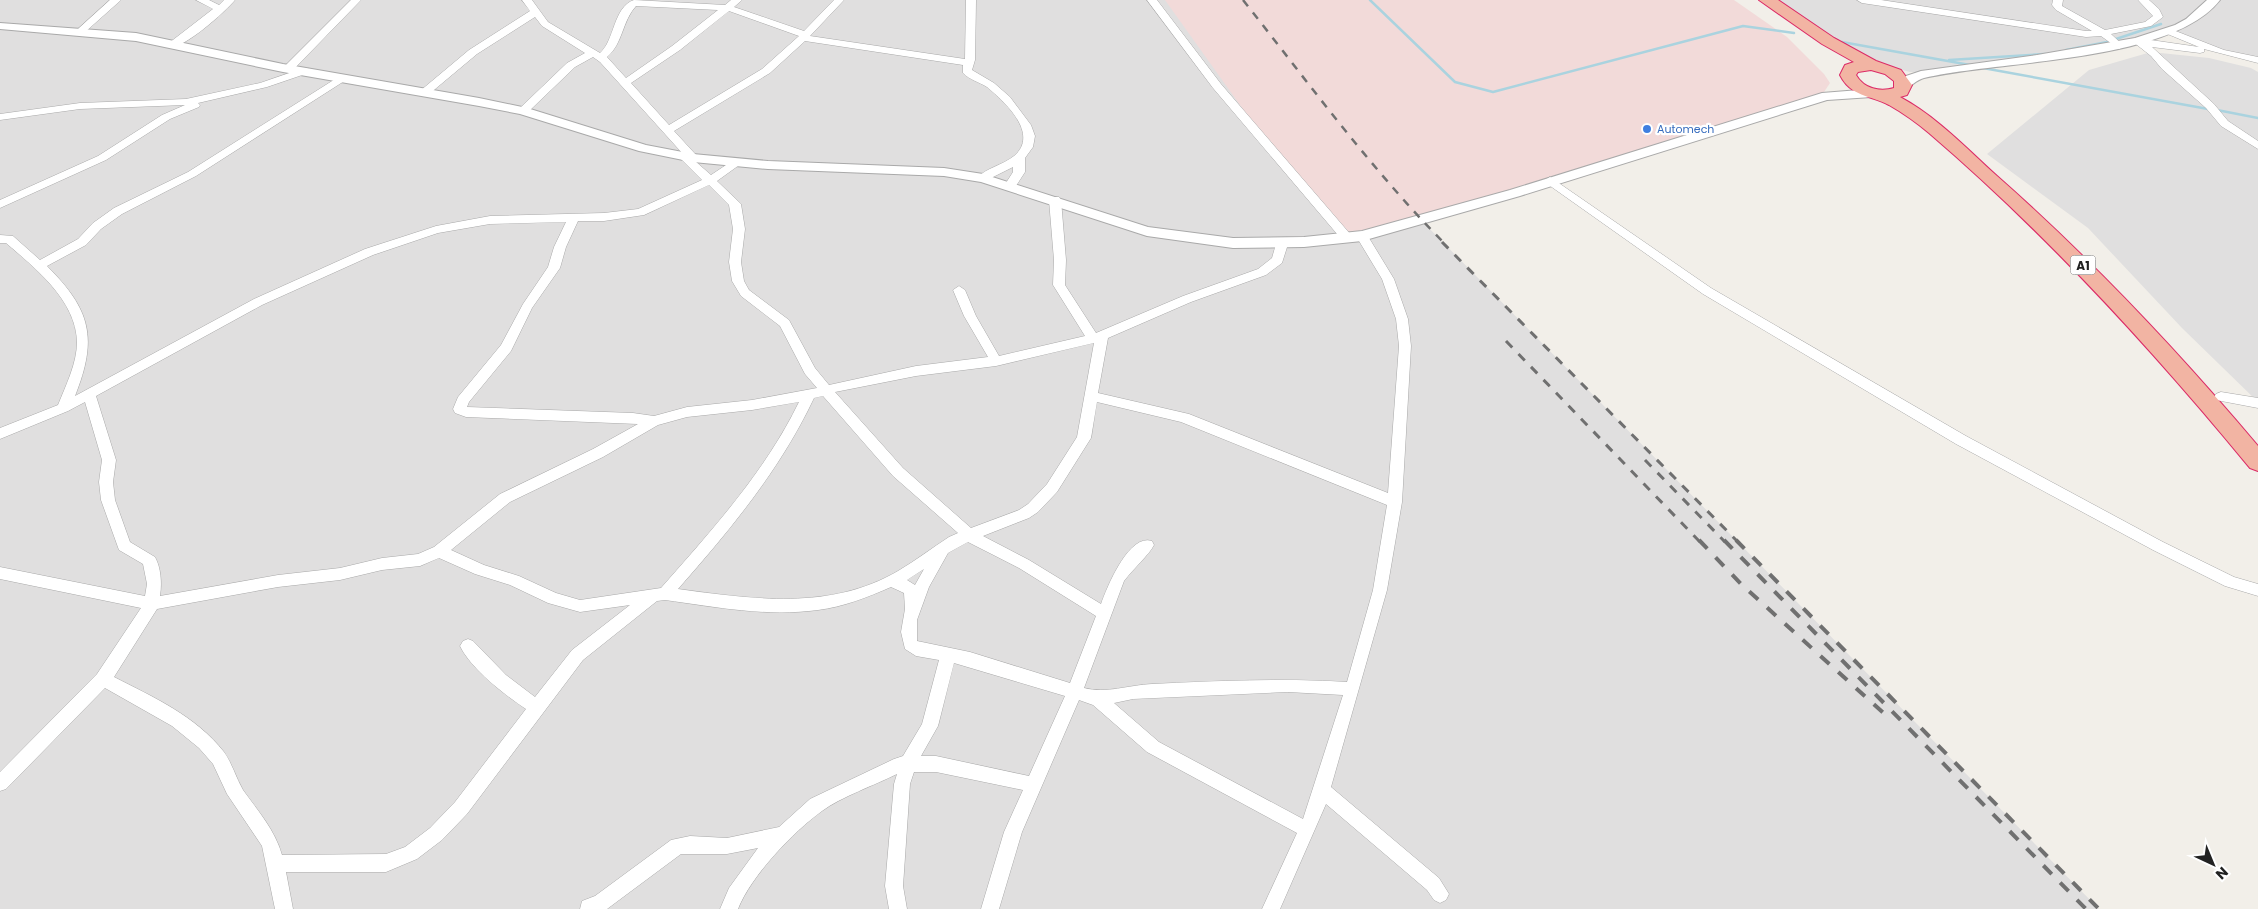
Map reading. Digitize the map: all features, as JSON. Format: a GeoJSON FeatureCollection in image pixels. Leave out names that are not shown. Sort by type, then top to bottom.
{"type":"FeatureCollection","features":[{"type":"Feature","properties":{"kind":"highway"},"geometry":{"type":"LineString","coordinates":[[1758,0],[1836,56],[1851,79]]}},
{"type":"Feature","properties":{"kind":"highway","name":"A1"},"geometry":{"type":"LineString","coordinates":[[1767,0],[1828,42],[1899,76],[1914,104],[2050,220],[2221,397],[2258,441]]}},
{"type":"Feature","properties":{"kind":"highway"},"geometry":{"type":"LineString","coordinates":[[1851,79],[1855,67],[1878,67]]}},
{"type":"Feature","properties":{"kind":"highway","name":"A1"},"geometry":{"type":"LineString","coordinates":[[1851,79],[1916,116],[2041,223],[2164,350],[2258,462]]}},
{"type":"Feature","properties":{"kind":"highway"},"geometry":{"type":"LineString","coordinates":[[1878,94],[1896,93],[1904,86]]}},
{"type":"Feature","properties":{"kind":"street"},"geometry":{"type":"LineString","coordinates":[[81,31],[116,0]]}},
{"type":"Feature","properties":{"kind":"street"},"geometry":{"type":"LineString","coordinates":[[200,0],[220,9]]}},
{"type":"Feature","properties":{"kind":"street"},"geometry":{"type":"LineString","coordinates":[[173,45],[230,0]]}},
{"type":"Feature","properties":{"kind":"street"},"geometry":{"type":"LineString","coordinates":[[288,69],[356,0]]}},
{"type":"Feature","properties":{"kind":"street"},"geometry":{"type":"LineString","coordinates":[[528,0],[545,24],[597,55],[626,82],[709,181],[729,197],[738,212],[739,229],[736,262],[740,287],[785,324],[810,371],[898,472],[968,535],[1024,564],[1102,614]]}},
{"type":"Feature","properties":{"kind":"street"},"geometry":{"type":"LineString","coordinates":[[626,82],[737,0]]}},
{"type":"Feature","properties":{"kind":"street"},"geometry":{"type":"LineString","coordinates":[[668,130],[766,71],[839,0]]}},
{"type":"Feature","properties":{"kind":"street"},"geometry":{"type":"LineString","coordinates":[[970,0],[969,63],[967,71],[988,84],[1025,120],[1031,134],[1029,145],[1019,157],[1004,169],[984,178]]}},
{"type":"Feature","properties":{"kind":"street"},"geometry":{"type":"LineString","coordinates":[[1152,0],[1217,86],[1354,237],[1388,278],[1402,319],[1405,346],[1395,502],[1380,590],[1322,790],[1308,830],[1270,909]]}},
{"type":"Feature","properties":{"kind":"street"},"geometry":{"type":"LineString","coordinates":[[1862,0],[2086,34],[2103,33],[2158,18],[2156,11],[2143,0]]}},
{"type":"Feature","properties":{"kind":"street"},"geometry":{"type":"LineString","coordinates":[[2058,0],[2056,5],[2058,8],[2103,33],[2119,46]]}},
{"type":"Feature","properties":{"kind":"street"},"geometry":{"type":"LineString","coordinates":[[1904,86],[1910,78],[1938,72],[2139,42],[2190,21],[2214,0]]}},
{"type":"Feature","properties":{"kind":"street"},"geometry":{"type":"LineString","coordinates":[[523,111],[571,65],[610,51],[621,18],[636,1],[728,8],[804,36],[969,63]]}},
{"type":"Feature","properties":{"kind":"street"},"geometry":{"type":"LineString","coordinates":[[424,93],[473,52],[537,11]]}},
{"type":"Feature","properties":{"kind":"street"},"geometry":{"type":"LineString","coordinates":[[0,26],[81,31],[136,37],[288,69],[523,111],[644,148],[689,158],[736,163],[935,172],[984,178],[1055,200],[1120,224],[1174,236],[1233,243],[1282,244],[1354,237],[1515,193],[1826,96],[1878,94]]}},
{"type":"Feature","properties":{"kind":"street"},"geometry":{"type":"LineString","coordinates":[[2168,31],[2221,52]]}},
{"type":"Feature","properties":{"kind":"street"},"geometry":{"type":"LineString","coordinates":[[2139,42],[2221,52],[2258,60]]}},
{"type":"Feature","properties":{"kind":"street"},"geometry":{"type":"LineString","coordinates":[[2139,42],[2211,109],[2258,146]]}},
{"type":"Feature","properties":{"kind":"street"},"geometry":{"type":"LineString","coordinates":[[1878,67],[1910,72],[1938,72]]}},
{"type":"Feature","properties":{"kind":"street"},"geometry":{"type":"LineString","coordinates":[[0,117],[80,106],[186,102],[263,85],[304,71]]}},
{"type":"Feature","properties":{"kind":"street"},"geometry":{"type":"LineString","coordinates":[[40,265],[82,242],[97,226],[118,212],[212,162],[344,78]]}},
{"type":"Feature","properties":{"kind":"street"},"geometry":{"type":"LineString","coordinates":[[1826,96],[1851,79]]}},
{"type":"Feature","properties":{"kind":"street"},"geometry":{"type":"LineString","coordinates":[[0,204],[102,158],[166,118],[214,97]]}},
{"type":"Feature","properties":{"kind":"street"},"geometry":{"type":"LineString","coordinates":[[1010,186],[1018,172],[1019,157]]}},
{"type":"Feature","properties":{"kind":"street"},"geometry":{"type":"LineString","coordinates":[[0,434],[63,408],[258,302],[369,252],[436,230],[490,220],[604,217],[640,212],[709,181],[736,163]]}},
{"type":"Feature","properties":{"kind":"street"},"geometry":{"type":"LineString","coordinates":[[1550,181],[1707,291],[1927,420],[2158,546],[2230,582],[2258,590]]}},
{"type":"Feature","properties":{"kind":"street"},"geometry":{"type":"LineString","coordinates":[[439,551],[480,570],[514,580],[538,593],[580,606],[659,595],[754,606],[790,606],[819,604],[859,594],[892,581],[943,547],[968,535],[1024,514],[1033,508],[1052,488],[1084,438],[1092,396],[1098,337],[1059,285],[1060,260],[1055,200]]}},
{"type":"Feature","properties":{"kind":"street"},"geometry":{"type":"LineString","coordinates":[[574,218],[560,247],[554,268],[527,307],[506,348],[463,400],[460,409],[466,412],[633,418],[654,421]]}},
{"type":"Feature","properties":{"kind":"street"},"geometry":{"type":"LineString","coordinates":[[0,239],[9,238],[40,265],[68,299],[82,332],[83,343],[63,408]]}},
{"type":"Feature","properties":{"kind":"street"},"geometry":{"type":"LineString","coordinates":[[0,574],[152,604],[278,581],[340,574],[382,564],[420,560],[439,551],[505,498],[598,453],[654,421],[687,412],[752,405],[809,395],[852,383],[916,371],[996,361],[1098,337],[1187,299],[1262,272],[1278,260],[1282,244]]}},
{"type":"Feature","properties":{"kind":"street"},"geometry":{"type":"LineString","coordinates":[[959,290],[970,316],[996,361]]}},
{"type":"Feature","properties":{"kind":"street"},"geometry":{"type":"LineString","coordinates":[[0,783],[103,678],[152,604],[154,584],[150,561],[124,546],[108,500],[106,482],[109,460],[89,394]]}},
{"type":"Feature","properties":{"kind":"street"},"geometry":{"type":"LineString","coordinates":[[276,864],[386,863],[396,861],[416,851],[451,819],[538,708],[568,665],[659,595],[716,536],[772,465],[795,427],[809,395]]}},
{"type":"Feature","properties":{"kind":"street"},"geometry":{"type":"LineString","coordinates":[[1092,396],[1184,418],[1395,502]]}},
{"type":"Feature","properties":{"kind":"street"},"geometry":{"type":"LineString","coordinates":[[2221,397],[2258,403]]}},
{"type":"Feature","properties":{"kind":"street"},"geometry":{"type":"LineString","coordinates":[[990,909],[1013,832],[1075,691],[1102,614],[1118,578],[1129,562],[1147,545]]}},
{"type":"Feature","properties":{"kind":"street"},"geometry":{"type":"LineString","coordinates":[[912,612],[943,547]]}},
{"type":"Feature","properties":{"kind":"street"},"geometry":{"type":"LineString","coordinates":[[892,581],[911,590],[913,597],[912,612],[908,630],[910,644],[916,649],[948,655],[1098,699],[1153,747],[1215,782],[1308,830]]}},
{"type":"Feature","properties":{"kind":"street"},"geometry":{"type":"LineString","coordinates":[[468,646],[498,680],[514,694],[538,708]]}},
{"type":"Feature","properties":{"kind":"street"},"geometry":{"type":"LineString","coordinates":[[898,909],[894,886],[895,854],[902,784],[909,762],[930,726],[948,655]]}},
{"type":"Feature","properties":{"kind":"street"},"geometry":{"type":"LineString","coordinates":[[103,678],[178,721],[199,737],[217,756],[227,771],[233,788],[269,842],[276,864],[284,909]]}},
{"type":"Feature","properties":{"kind":"street"},"geometry":{"type":"LineString","coordinates":[[1098,699],[1133,692],[1288,685],[1352,689]]}},
{"type":"Feature","properties":{"kind":"street"},"geometry":{"type":"LineString","coordinates":[[729,909],[734,894],[746,875],[769,848],[824,800],[900,764],[909,762],[936,764],[1034,785]]}},
{"type":"Feature","properties":{"kind":"street"},"geometry":{"type":"LineString","coordinates":[[1322,790],[1433,884],[1440,894]]}},
{"type":"Feature","properties":{"kind":"street"},"geometry":{"type":"LineString","coordinates":[[588,907],[600,903],[677,846],[744,844],[784,834]]}},
{"type":"Feature","properties":{"kind":"shaded area"},"geometry":{"type":"Polygon","coordinates":[[[0,0],[1243,0],[1421,220],[2099,909],[0,909],[0,0]]]}},
{"type":"Feature","properties":{"kind":"shaded area"},"geometry":{"type":"Polygon","coordinates":[[[1165,0],[1734,0],[1787,37],[1824,74],[1830,83],[1824,92],[1799,102],[1467,203],[1348,234],[1250,119],[1165,0]]]}},
{"type":"Feature","properties":{"kind":"shaded area"},"geometry":{"type":"Polygon","coordinates":[[[1767,0],[2258,0],[2258,60],[2246,58],[2168,31],[2137,41],[1938,72],[1910,72],[1856,58],[1767,0]]]}},
{"type":"Feature","properties":{"kind":"shaded area"},"geometry":{"type":"Polygon","coordinates":[[[2151,52],[2209,58],[2251,68],[2258,72],[2258,402],[2182,328],[2088,228],[1987,154],[2089,70],[2151,52]]]}},
{"type":"Feature","properties":{"kind":"waterway"},"geometry":{"type":"LineString","coordinates":[[1370,0],[1455,82],[1493,92],[1743,26],[1794,33]]}},
{"type":"Feature","properties":{"kind":"waterway"},"geometry":{"type":"LineString","coordinates":[[2066,50],[2107,42],[2161,24]]}},
{"type":"Feature","properties":{"kind":"waterway"},"geometry":{"type":"LineString","coordinates":[[1842,42],[1970,65]]}},
{"type":"Feature","properties":{"kind":"waterway"},"geometry":{"type":"LineString","coordinates":[[1949,60],[2045,54]]}},
{"type":"Feature","properties":{"kind":"waterway"},"geometry":{"type":"LineString","coordinates":[[1983,68],[2208,109]]}},
{"type":"Feature","properties":{"kind":"waterway"},"geometry":{"type":"LineString","coordinates":[[2217,110],[2258,118]]}},
{"type":"Feature","properties":{"kind":"railway"},"geometry":{"type":"LineString","coordinates":[[1243,0],[1365,155],[1444,243]]}},
{"type":"Feature","properties":{"kind":"railway"},"geometry":{"type":"LineString","coordinates":[[1442,242],[1738,542]]}},
{"type":"Feature","properties":{"kind":"railway"},"geometry":{"type":"LineString","coordinates":[[1506,341],[1700,542]]}},
{"type":"Feature","properties":{"kind":"railway"},"geometry":{"type":"LineString","coordinates":[[1645,460],[1725,542]]}},
{"type":"Feature","properties":{"kind":"railway"},"geometry":{"type":"LineString","coordinates":[[1699,540],[1741,584],[1889,718]]}},
{"type":"Feature","properties":{"kind":"railway"},"geometry":{"type":"LineString","coordinates":[[1724,540],[2086,909]]}},
{"type":"Feature","properties":{"kind":"railway"},"geometry":{"type":"LineString","coordinates":[[1736,540],[2099,909]]}},
{"type":"Feature","properties":{"kind":"place","name":"Automech"},"geometry":{"type":"Point","coordinates":[1647,129]}}]}
